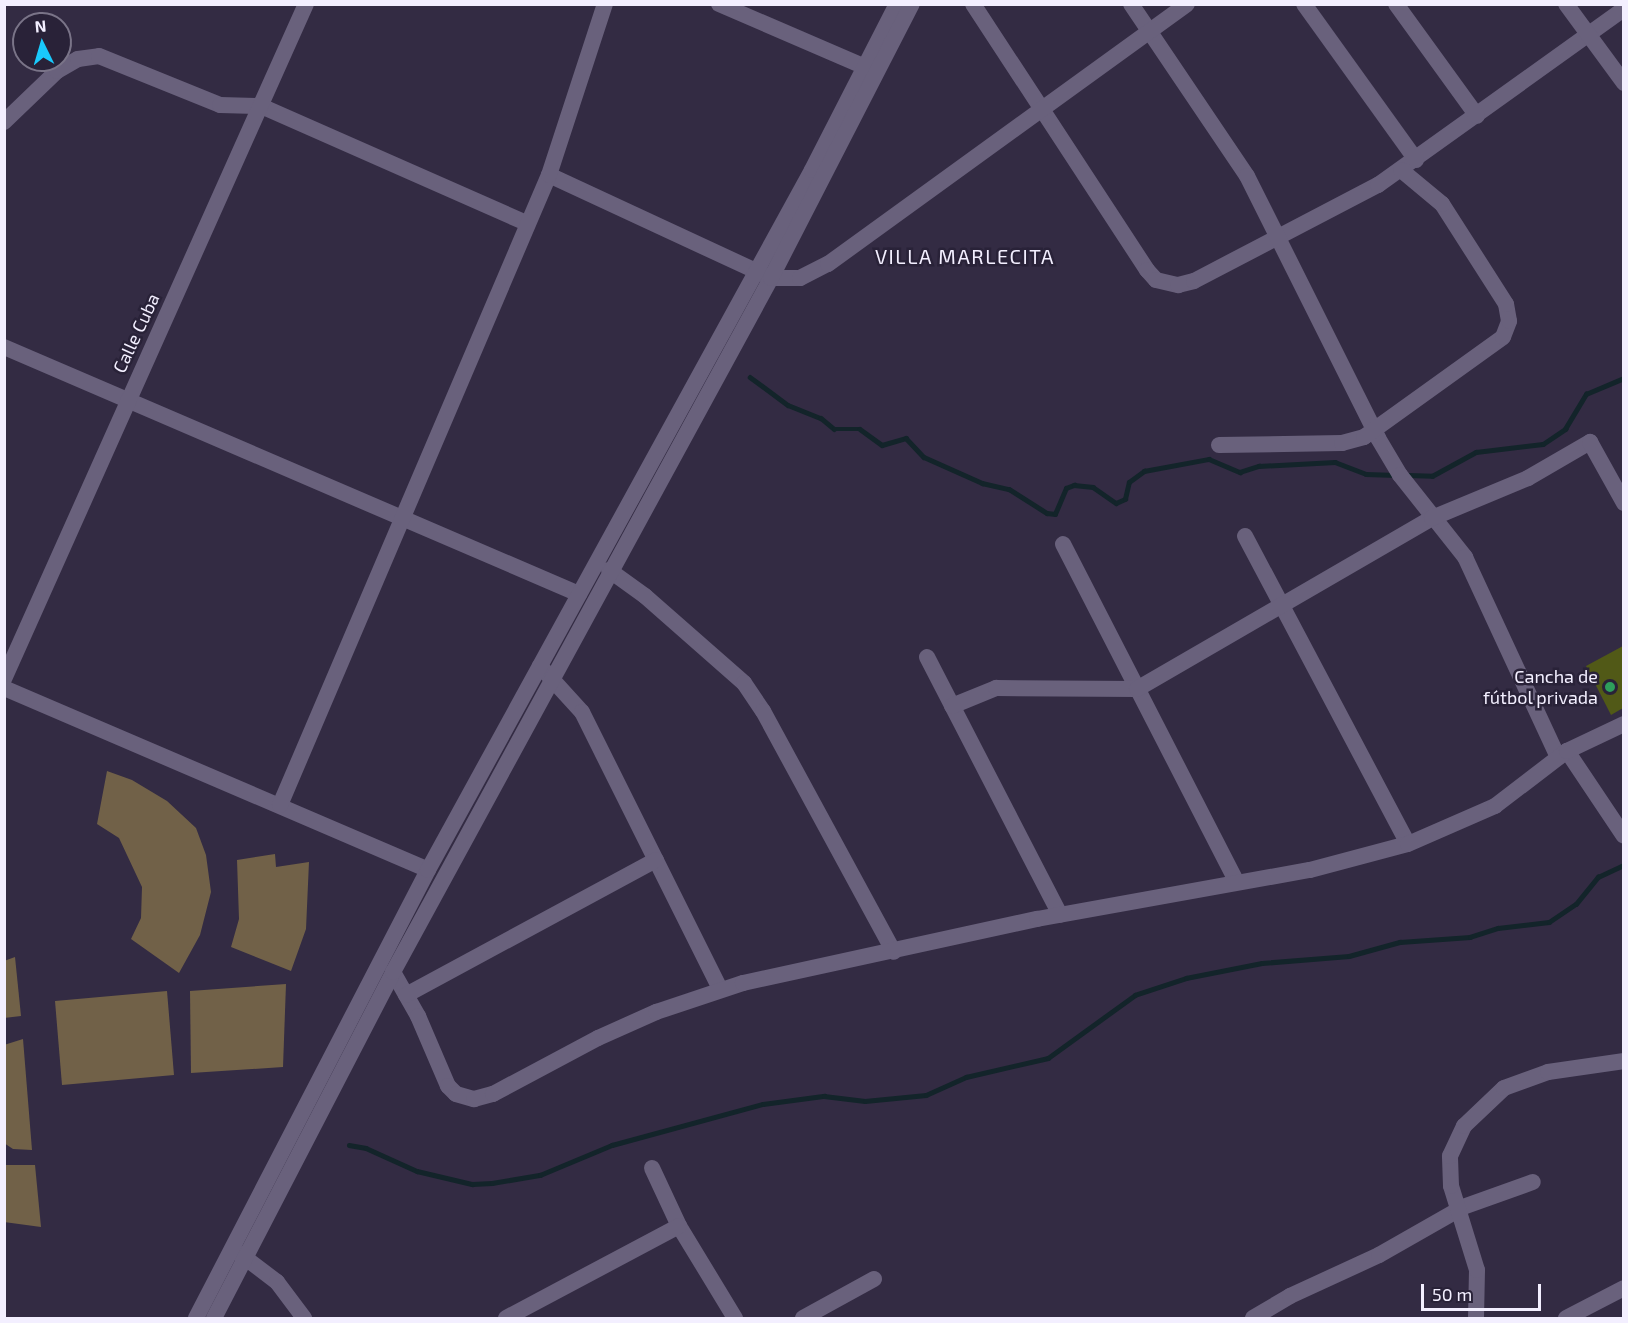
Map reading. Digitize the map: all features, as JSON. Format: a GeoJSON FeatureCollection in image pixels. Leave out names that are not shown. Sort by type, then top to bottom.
{"type":"FeatureCollection","features":[{"type":"Feature","properties":{"kind":"street","name":"Calle Cuba"},"geometry":{"type":"LineString","coordinates":[[4,679],[128,397],[306,4]]}},
{"type":"Feature","properties":{"kind":"street"},"geometry":{"type":"LineString","coordinates":[[280,805],[526,223],[549,175],[605,4]]}},
{"type":"Feature","properties":{"kind":"street"},"geometry":{"type":"LineString","coordinates":[[719,4],[863,66]]}},
{"type":"Feature","properties":{"kind":"street"},"geometry":{"type":"LineString","coordinates":[[214,1318],[240,1253],[428,870],[545,672],[609,570],[763,275],[863,66],[897,4]]}},
{"type":"Feature","properties":{"kind":"street"},"geometry":{"type":"LineString","coordinates":[[196,1318],[240,1253],[393,972],[545,672],[579,594],[763,275],[912,4]]}},
{"type":"Feature","properties":{"kind":"street"},"geometry":{"type":"LineString","coordinates":[[973,4],[1156,280],[1178,285],[1194,281],[1401,170],[1623,9]]}},
{"type":"Feature","properties":{"kind":"street"},"geometry":{"type":"LineString","coordinates":[[1131,4],[1247,176],[1275,238],[1374,431],[1432,518],[1465,557],[1562,754],[1623,836]]}},
{"type":"Feature","properties":{"kind":"street"},"geometry":{"type":"LineString","coordinates":[[549,175],[763,275],[800,278],[828,264],[1187,4]]}},
{"type":"Feature","properties":{"kind":"street"},"geometry":{"type":"LineString","coordinates":[[1304,4],[1416,160]]}},
{"type":"Feature","properties":{"kind":"street"},"geometry":{"type":"LineString","coordinates":[[1396,4],[1477,116]]}},
{"type":"Feature","properties":{"kind":"street"},"geometry":{"type":"LineString","coordinates":[[1566,4],[1623,83]]}},
{"type":"Feature","properties":{"kind":"street"},"geometry":{"type":"LineString","coordinates":[[4,122],[57,71],[78,59],[99,56],[220,105],[261,106],[526,223]]}},
{"type":"Feature","properties":{"kind":"street"},"geometry":{"type":"LineString","coordinates":[[1219,445],[1342,443],[1374,431],[1503,338],[1509,321],[1506,304],[1442,204],[1401,170]]}},
{"type":"Feature","properties":{"kind":"street"},"geometry":{"type":"LineString","coordinates":[[4,347],[128,397],[579,594]]}},
{"type":"Feature","properties":{"kind":"street"},"geometry":{"type":"LineString","coordinates":[[952,706],[996,688],[1137,689],[1432,518],[1528,478],[1590,442],[1623,503]]}},
{"type":"Feature","properties":{"kind":"street"},"geometry":{"type":"LineString","coordinates":[[1245,536],[1408,844]]}},
{"type":"Feature","properties":{"kind":"street"},"geometry":{"type":"LineString","coordinates":[[1063,544],[1236,881]]}},
{"type":"Feature","properties":{"kind":"street"},"geometry":{"type":"LineString","coordinates":[[609,570],[645,596],[744,683],[763,711],[894,952]]}},
{"type":"Feature","properties":{"kind":"street"},"geometry":{"type":"LineString","coordinates":[[927,657],[1060,915]]}},
{"type":"Feature","properties":{"kind":"street"},"geometry":{"type":"LineString","coordinates":[[545,672],[582,712],[720,989]]}},
{"type":"Feature","properties":{"kind":"street"},"geometry":{"type":"LineString","coordinates":[[4,688],[428,870]]}},
{"type":"Feature","properties":{"kind":"street"},"geometry":{"type":"LineString","coordinates":[[393,972],[448,1086],[456,1094],[474,1098],[493,1094],[608,1034],[720,989],[822,964],[894,952],[1060,915],[1349,862],[1408,844],[1495,806],[1562,754],[1623,724]]}},
{"type":"Feature","properties":{"kind":"street"},"geometry":{"type":"LineString","coordinates":[[406,995],[656,860]]}},
{"type":"Feature","properties":{"kind":"street"},"geometry":{"type":"LineString","coordinates":[[1476,1318],[1478,1270],[1451,1186],[1450,1156],[1464,1126],[1504,1088],[1548,1072],[1623,1061]]}},
{"type":"Feature","properties":{"kind":"street"},"geometry":{"type":"LineString","coordinates":[[652,1168],[679,1226],[735,1318]]}},
{"type":"Feature","properties":{"kind":"street"},"geometry":{"type":"LineString","coordinates":[[1252,1318],[1290,1296],[1379,1255],[1458,1210],[1533,1182]]}},
{"type":"Feature","properties":{"kind":"street"},"geometry":{"type":"LineString","coordinates":[[506,1318],[679,1226]]}},
{"type":"Feature","properties":{"kind":"street"},"geometry":{"type":"LineString","coordinates":[[240,1253],[277,1282],[304,1318]]}},
{"type":"Feature","properties":{"kind":"street"},"geometry":{"type":"LineString","coordinates":[[803,1318],[874,1279]]}},
{"type":"Feature","properties":{"kind":"street"},"geometry":{"type":"LineString","coordinates":[[1566,1318],[1623,1288]]}},
{"type":"Feature","properties":{"kind":"green space","name":"Cancha de fútbol privada"},"geometry":{"type":"Polygon","coordinates":[[[1623,646],[1623,708],[1611,715],[1586,666],[1623,646]]]}},
{"type":"Feature","properties":{"kind":"building"},"geometry":{"type":"Polygon","coordinates":[[[107,771],[132,780],[167,801],[196,828],[206,855],[211,892],[200,935],[179,973],[131,939],[141,918],[142,887],[119,838],[97,824],[107,771]]]}},
{"type":"Feature","properties":{"kind":"building"},"geometry":{"type":"Polygon","coordinates":[[[275,854],[276,867],[309,862],[306,929],[291,971],[231,947],[239,919],[237,860],[275,854]]]}},
{"type":"Feature","properties":{"kind":"building"},"geometry":{"type":"Polygon","coordinates":[[[15,957],[21,1016],[4,1018],[4,961],[15,957]]]}},
{"type":"Feature","properties":{"kind":"building"},"geometry":{"type":"Polygon","coordinates":[[[286,984],[283,1067],[191,1073],[190,991],[286,984]]]}},
{"type":"Feature","properties":{"kind":"building"},"geometry":{"type":"Polygon","coordinates":[[[167,991],[174,1075],[62,1085],[55,1001],[167,991]]]}},
{"type":"Feature","properties":{"kind":"building"},"geometry":{"type":"Polygon","coordinates":[[[23,1039],[32,1150],[13,1149],[4,1143],[4,1045],[23,1039]]]}},
{"type":"Feature","properties":{"kind":"building"},"geometry":{"type":"Polygon","coordinates":[[[4,1165],[35,1165],[41,1227],[4,1222],[4,1165]]]}},
{"type":"Feature","properties":{"kind":"waterway"},"geometry":{"type":"LineString","coordinates":[[750,377],[788,405],[821,418],[834,429],[860,429],[882,445],[906,438],[924,457],[982,483],[1009,489],[1047,513],[1055,514],[1066,488],[1074,485],[1093,487],[1116,503],[1125,499],[1129,482],[1144,471],[1209,459],[1240,472],[1259,466],[1335,462],[1366,474],[1396,475]]}},
{"type":"Feature","properties":{"kind":"waterway"},"geometry":{"type":"LineString","coordinates":[[1408,475],[1432,476],[1476,452],[1543,444],[1565,429],[1586,394],[1624,378]]}},
{"type":"Feature","properties":{"kind":"waterway"},"geometry":{"type":"LineString","coordinates":[[349,1145],[366,1148],[417,1171],[472,1184],[492,1183],[540,1175],[612,1145],[763,1104],[824,1096],[865,1101],[926,1095],[966,1077],[1048,1058],[1135,995],[1186,978],[1262,963],[1349,956],[1400,942],[1470,937],[1498,928],[1549,922],[1576,904],[1598,877],[1624,865]]}},
{"type":"Feature","properties":{"kind":"place","name":"Cancha de fútbol privada"},"geometry":{"type":"Point","coordinates":[1610,687]}},
{"type":"Feature","properties":{"kind":"district","name":"VILLA MARLECITA"},"geometry":{"type":"Point","coordinates":[965,256]}}]}
